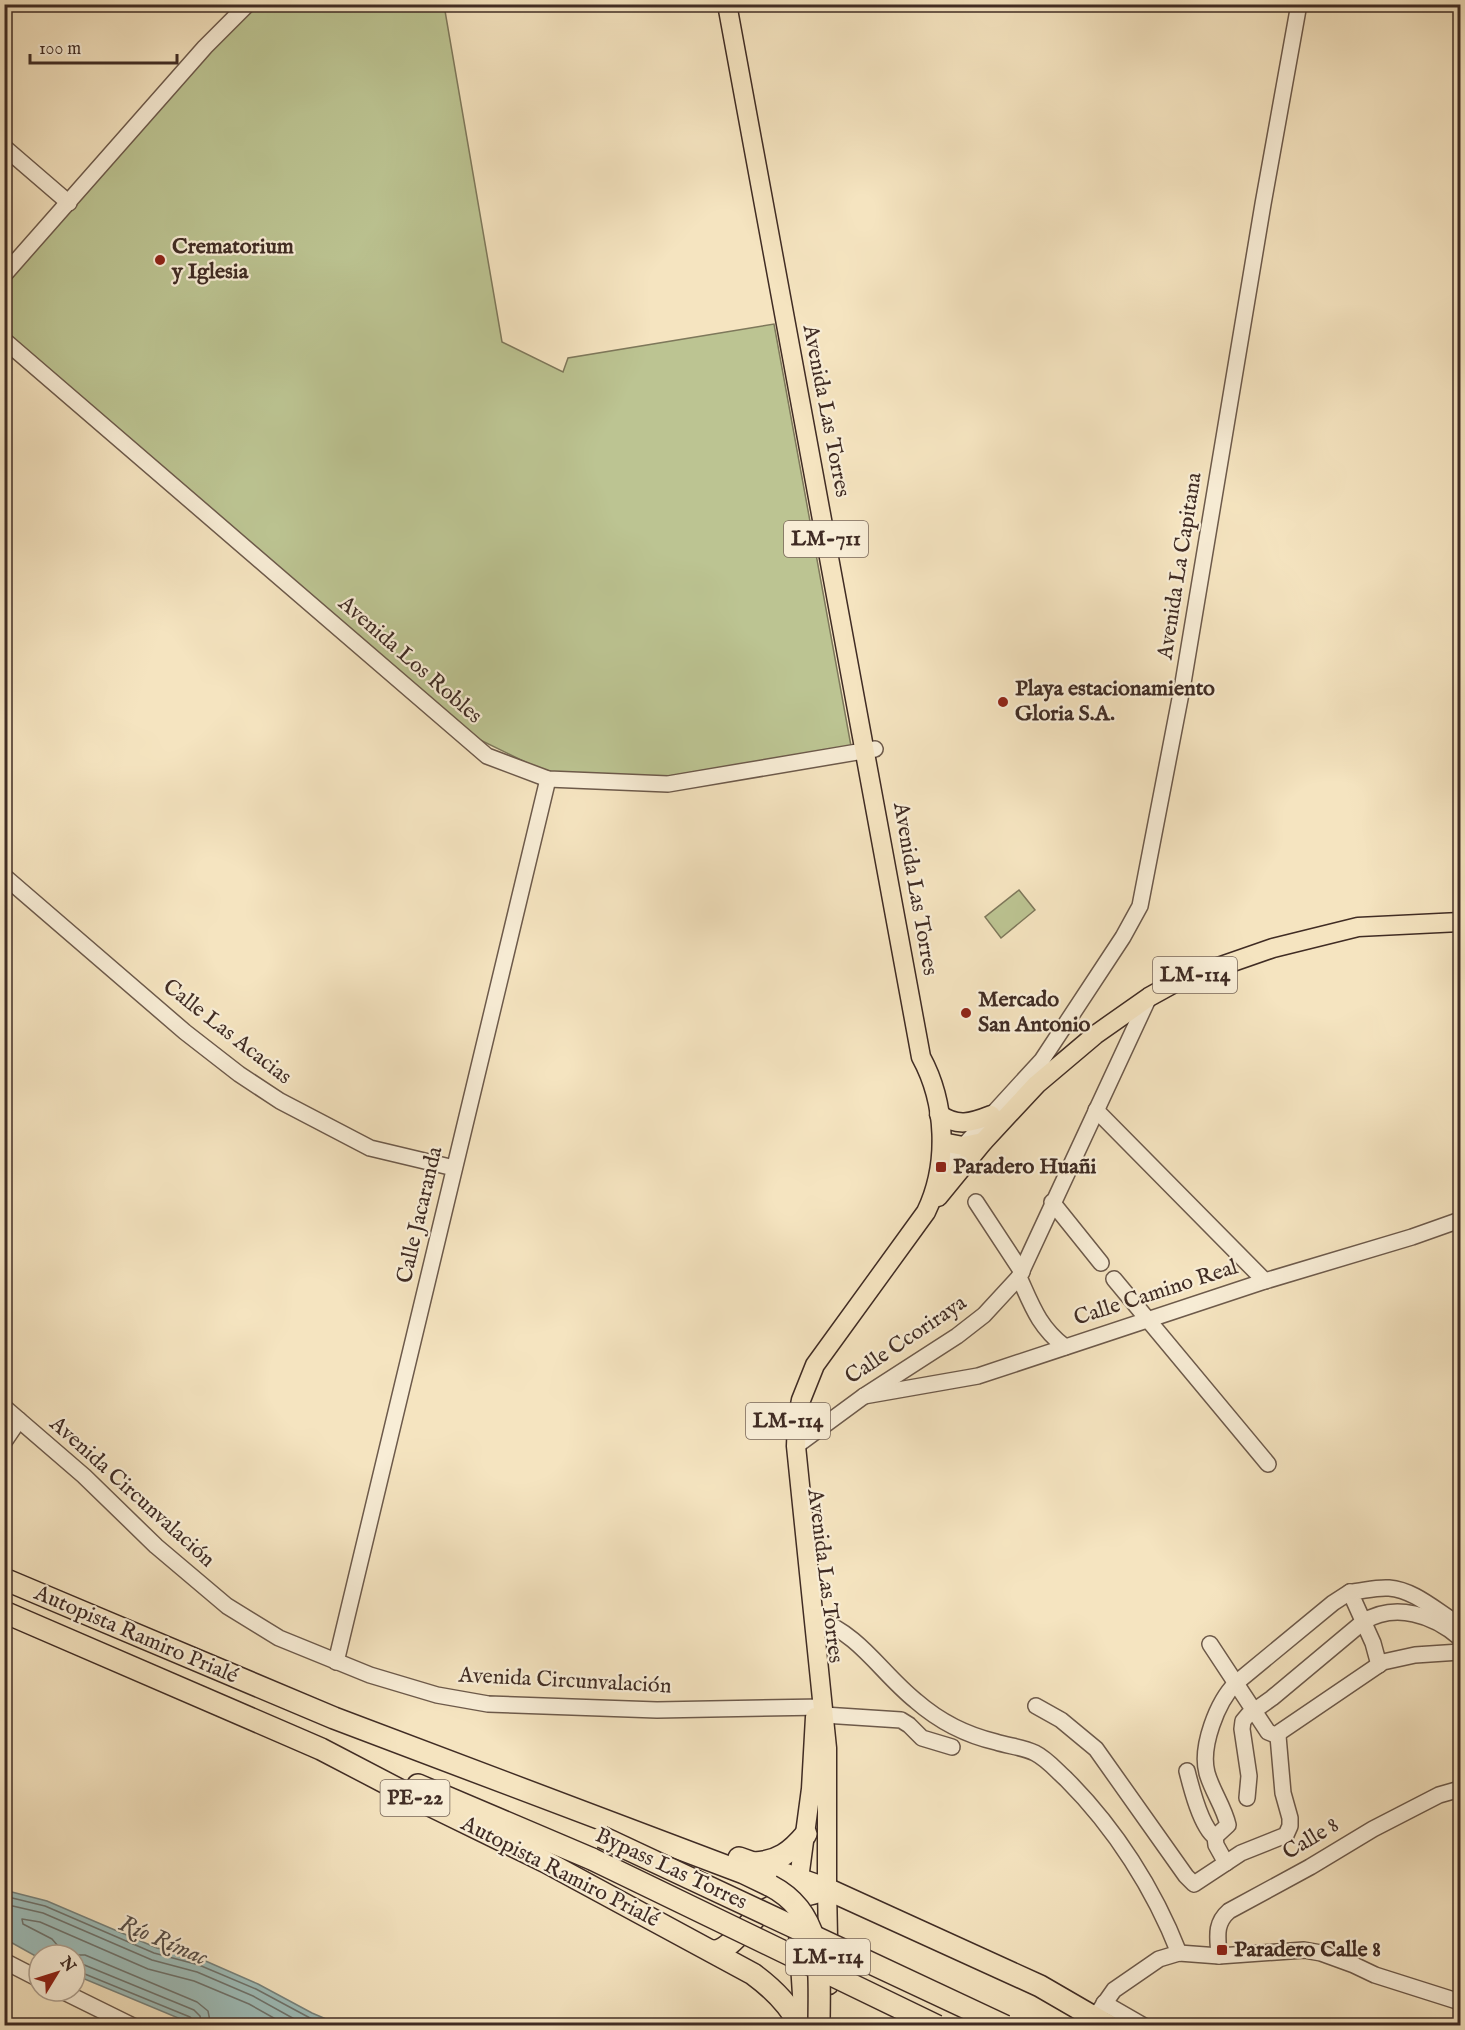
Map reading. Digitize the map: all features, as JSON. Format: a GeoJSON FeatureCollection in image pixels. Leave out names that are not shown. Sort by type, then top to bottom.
{"type":"FeatureCollection","features":[{"type":"Feature","properties":{"kind":"highway","name":"Autopista Ramiro Prialé"},"geometry":{"type":"LineString","coordinates":[[4,1579],[334,1718],[487,1778],[744,1873],[771,1886],[787,1895],[812,1932],[819,1963],[819,2025]]}},
{"type":"Feature","properties":{"kind":"highway","name":"Autopista Ramiro Prialé"},"geometry":{"type":"LineString","coordinates":[[4,1612],[321,1749],[423,1803],[546,1862],[753,1974],[785,2002],[802,2025]]}},
{"type":"Feature","properties":{"kind":"highway","name":"Bypass Las Torres"},"geometry":{"type":"LineString","coordinates":[[334,1718],[602,1837],[1005,2025]]}},
{"type":"Feature","properties":{"kind":"highway","name":"Bypass Las Torres"},"geometry":{"type":"LineString","coordinates":[[321,1749],[381,1769],[592,1859],[937,2025]]}},
{"type":"Feature","properties":{"kind":"highway"},"geometry":{"type":"LineString","coordinates":[[487,1778],[558,1797],[754,1863],[798,1889],[826,1889],[1040,1986],[1099,2018]]}},
{"type":"Feature","properties":{"kind":"highway"},"geometry":{"type":"LineString","coordinates":[[754,1863],[782,1857],[806,1834]]}},
{"type":"Feature","properties":{"kind":"highway"},"geometry":{"type":"LineString","coordinates":[[712,1951],[723,1950],[757,1916],[798,1889]]}},
{"type":"Feature","properties":{"kind":"main road","name":"Avenida Las Torres"},"geometry":{"type":"LineString","coordinates":[[727,4],[931,1055],[929,1072],[939,1114],[942,1142],[939,1178],[926,1212],[814,1365],[801,1400],[797,1421],[796,1446],[816,1618],[821,1710],[798,1889],[797,1932],[802,2025]]}},
{"type":"Feature","properties":{"kind":"main road","name":"Avenida Las Torres"},"geometry":{"type":"LineString","coordinates":[[738,4],[870,749]]}},
{"type":"Feature","properties":{"kind":"main road","name":"LM-114"},"geometry":{"type":"LineString","coordinates":[[926,1212],[983,1142],[1037,1084],[1095,1035],[1149,997],[1178,981],[1273,948],[1358,927],[1461,922]]}},
{"type":"Feature","properties":{"kind":"main road"},"geometry":{"type":"LineString","coordinates":[[939,1114],[960,1124],[974,1122],[991,1115]]}},
{"type":"Feature","properties":{"kind":"main road"},"geometry":{"type":"LineString","coordinates":[[942,1142],[963,1146],[983,1142]]}},
{"type":"Feature","properties":{"kind":"main road","name":"Avenida Las Torres"},"geometry":{"type":"LineString","coordinates":[[829,2025],[826,1889],[828,1748],[795,1534],[787,1448],[790,1408],[812,1351],[939,1178]]}},
{"type":"Feature","properties":{"kind":"street"},"geometry":{"type":"LineString","coordinates":[[4,275],[205,47],[248,4]]}},
{"type":"Feature","properties":{"kind":"street","name":"Avenida La Capitana"},"geometry":{"type":"LineString","coordinates":[[939,1178],[963,1146],[1042,1060],[1123,937],[1140,906],[1183,683],[1261,215],[1299,4]]}},
{"type":"Feature","properties":{"kind":"street"},"geometry":{"type":"LineString","coordinates":[[4,147],[69,203]]}},
{"type":"Feature","properties":{"kind":"street","name":"Avenida Los Robles"},"geometry":{"type":"LineString","coordinates":[[4,340],[487,756],[548,779],[668,784],[870,749]]}},
{"type":"Feature","properties":{"kind":"street","name":"Calle Jacaranda"},"geometry":{"type":"LineString","coordinates":[[336,1662],[548,779]]}},
{"type":"Feature","properties":{"kind":"street","name":"Calle Las Acacias"},"geometry":{"type":"LineString","coordinates":[[4,876],[185,1032],[239,1074],[280,1101],[370,1148],[454,1168]]}},
{"type":"Feature","properties":{"kind":"street","name":"Calle Ccoriraya"},"geometry":{"type":"LineString","coordinates":[[796,1446],[864,1396],[975,1322],[1021,1275],[1149,997]]}},
{"type":"Feature","properties":{"kind":"street"},"geometry":{"type":"LineString","coordinates":[[1096,1110],[1265,1281]]}},
{"type":"Feature","properties":{"kind":"street"},"geometry":{"type":"LineString","coordinates":[[1053,1202],[1101,1263]]}},
{"type":"Feature","properties":{"kind":"street"},"geometry":{"type":"LineString","coordinates":[[976,1203],[1021,1275],[1041,1324],[1065,1347]]}},
{"type":"Feature","properties":{"kind":"street","name":"Calle Camino Real"},"geometry":{"type":"LineString","coordinates":[[864,1396],[978,1376],[1265,1281],[1461,1220]]}},
{"type":"Feature","properties":{"kind":"street"},"geometry":{"type":"LineString","coordinates":[[1437,1228],[1461,1232]]}},
{"type":"Feature","properties":{"kind":"street"},"geometry":{"type":"LineString","coordinates":[[1114,1279],[1268,1464]]}},
{"type":"Feature","properties":{"kind":"street","name":"Avenida Circunvalación"},"geometry":{"type":"LineString","coordinates":[[4,1407],[84,1476],[156,1546],[226,1606],[279,1638],[336,1662],[437,1695],[488,1704],[657,1710],[821,1710],[901,1720],[922,1738],[952,1747]]}},
{"type":"Feature","properties":{"kind":"street"},"geometry":{"type":"LineString","coordinates":[[4,1442],[19,1420]]}},
{"type":"Feature","properties":{"kind":"street"},"geometry":{"type":"LineString","coordinates":[[1215,1837],[1228,1825],[1207,1773],[1205,1755],[1209,1736],[1222,1701],[1236,1683],[1333,1603],[1350,1592],[1389,1588],[1398,1590],[1419,1598],[1461,1627]]}},
{"type":"Feature","properties":{"kind":"street"},"geometry":{"type":"LineString","coordinates":[[1350,1592],[1373,1643],[1379,1665]]}},
{"type":"Feature","properties":{"kind":"street"},"geometry":{"type":"LineString","coordinates":[[1247,1798],[1249,1776],[1242,1729],[1243,1721],[1363,1622],[1392,1612],[1421,1614],[1437,1621],[1461,1638]]}},
{"type":"Feature","properties":{"kind":"street"},"geometry":{"type":"LineString","coordinates":[[816,1618],[834,1625],[853,1639],[916,1702],[948,1723],[968,1734],[1033,1752],[1046,1760],[1084,1797],[1123,1848],[1151,1894],[1179,1953]]}},
{"type":"Feature","properties":{"kind":"street"},"geometry":{"type":"LineString","coordinates":[[1210,1644],[1268,1732],[1278,1736]]}},
{"type":"Feature","properties":{"kind":"street"},"geometry":{"type":"LineString","coordinates":[[1036,1706],[1061,1720],[1096,1749],[1194,1884],[1241,1853],[1286,1835],[1290,1826],[1279,1771],[1278,1736],[1280,1732],[1383,1662],[1415,1655],[1461,1652]]}},
{"type":"Feature","properties":{"kind":"street"},"geometry":{"type":"LineString","coordinates":[[1187,1771],[1205,1823],[1215,1837],[1216,1845],[1226,1863]]}},
{"type":"Feature","properties":{"kind":"street","name":"Calle 8"},"geometry":{"type":"LineString","coordinates":[[1219,1956],[1217,1929],[1222,1918],[1229,1911],[1310,1867],[1373,1828],[1439,1795],[1461,1789]]}},
{"type":"Feature","properties":{"kind":"street"},"geometry":{"type":"LineString","coordinates":[[1144,2025],[1099,2018],[1114,1990],[1159,1959],[1179,1953],[1219,1956],[1304,1950],[1321,1953],[1375,1975],[1461,2002]]}},
{"type":"Feature","properties":{"kind":"street"},"geometry":{"type":"LineString","coordinates":[[4,1961],[27,1973]]}},
{"type":"Feature","properties":{"kind":"street"},"geometry":{"type":"LineString","coordinates":[[87,2003],[133,2025]]}},
{"type":"Feature","properties":{"kind":"green space"},"geometry":{"type":"Polygon","coordinates":[[[254,5],[444,5],[502,342],[563,372],[568,358],[774,324],[851,746],[663,777],[550,774],[470,735],[5,335],[5,282],[243,13],[254,5]]]}},
{"type":"Feature","properties":{"kind":"green space"},"geometry":{"type":"Polygon","coordinates":[[[1019,890],[1035,910],[1001,938],[985,917],[1019,890]]]}},
{"type":"Feature","properties":{"kind":"water"},"geometry":{"type":"Polygon","coordinates":[[[4,1890],[47,1901],[157,1948],[201,1959],[258,1984],[340,2025],[195,2025],[87,1980],[87,1943],[27,1943],[27,1951],[5,1939],[4,1890]]]}},
{"type":"Feature","properties":{"kind":"place","name":"Crematorium y Iglesia"},"geometry":{"type":"Point","coordinates":[160,260]}},
{"type":"Feature","properties":{"kind":"place","name":"Playa estacionamiento Gloria S.A."},"geometry":{"type":"Point","coordinates":[1003,702]}},
{"type":"Feature","properties":{"kind":"place","name":"Mercado San Antonio"},"geometry":{"type":"Point","coordinates":[966,1013]}},
{"type":"Feature","properties":{"kind":"place","name":"Paradero Huañi"},"geometry":{"type":"Point","coordinates":[941,1167]}},
{"type":"Feature","properties":{"kind":"place","name":"Paradero Calle 8"},"geometry":{"type":"Point","coordinates":[1222,1950]}},
{"type":"Feature","properties":{"kind":"water label","name":"Río Rímac"},"geometry":{"type":"Point","coordinates":[163,1941]}}]}
